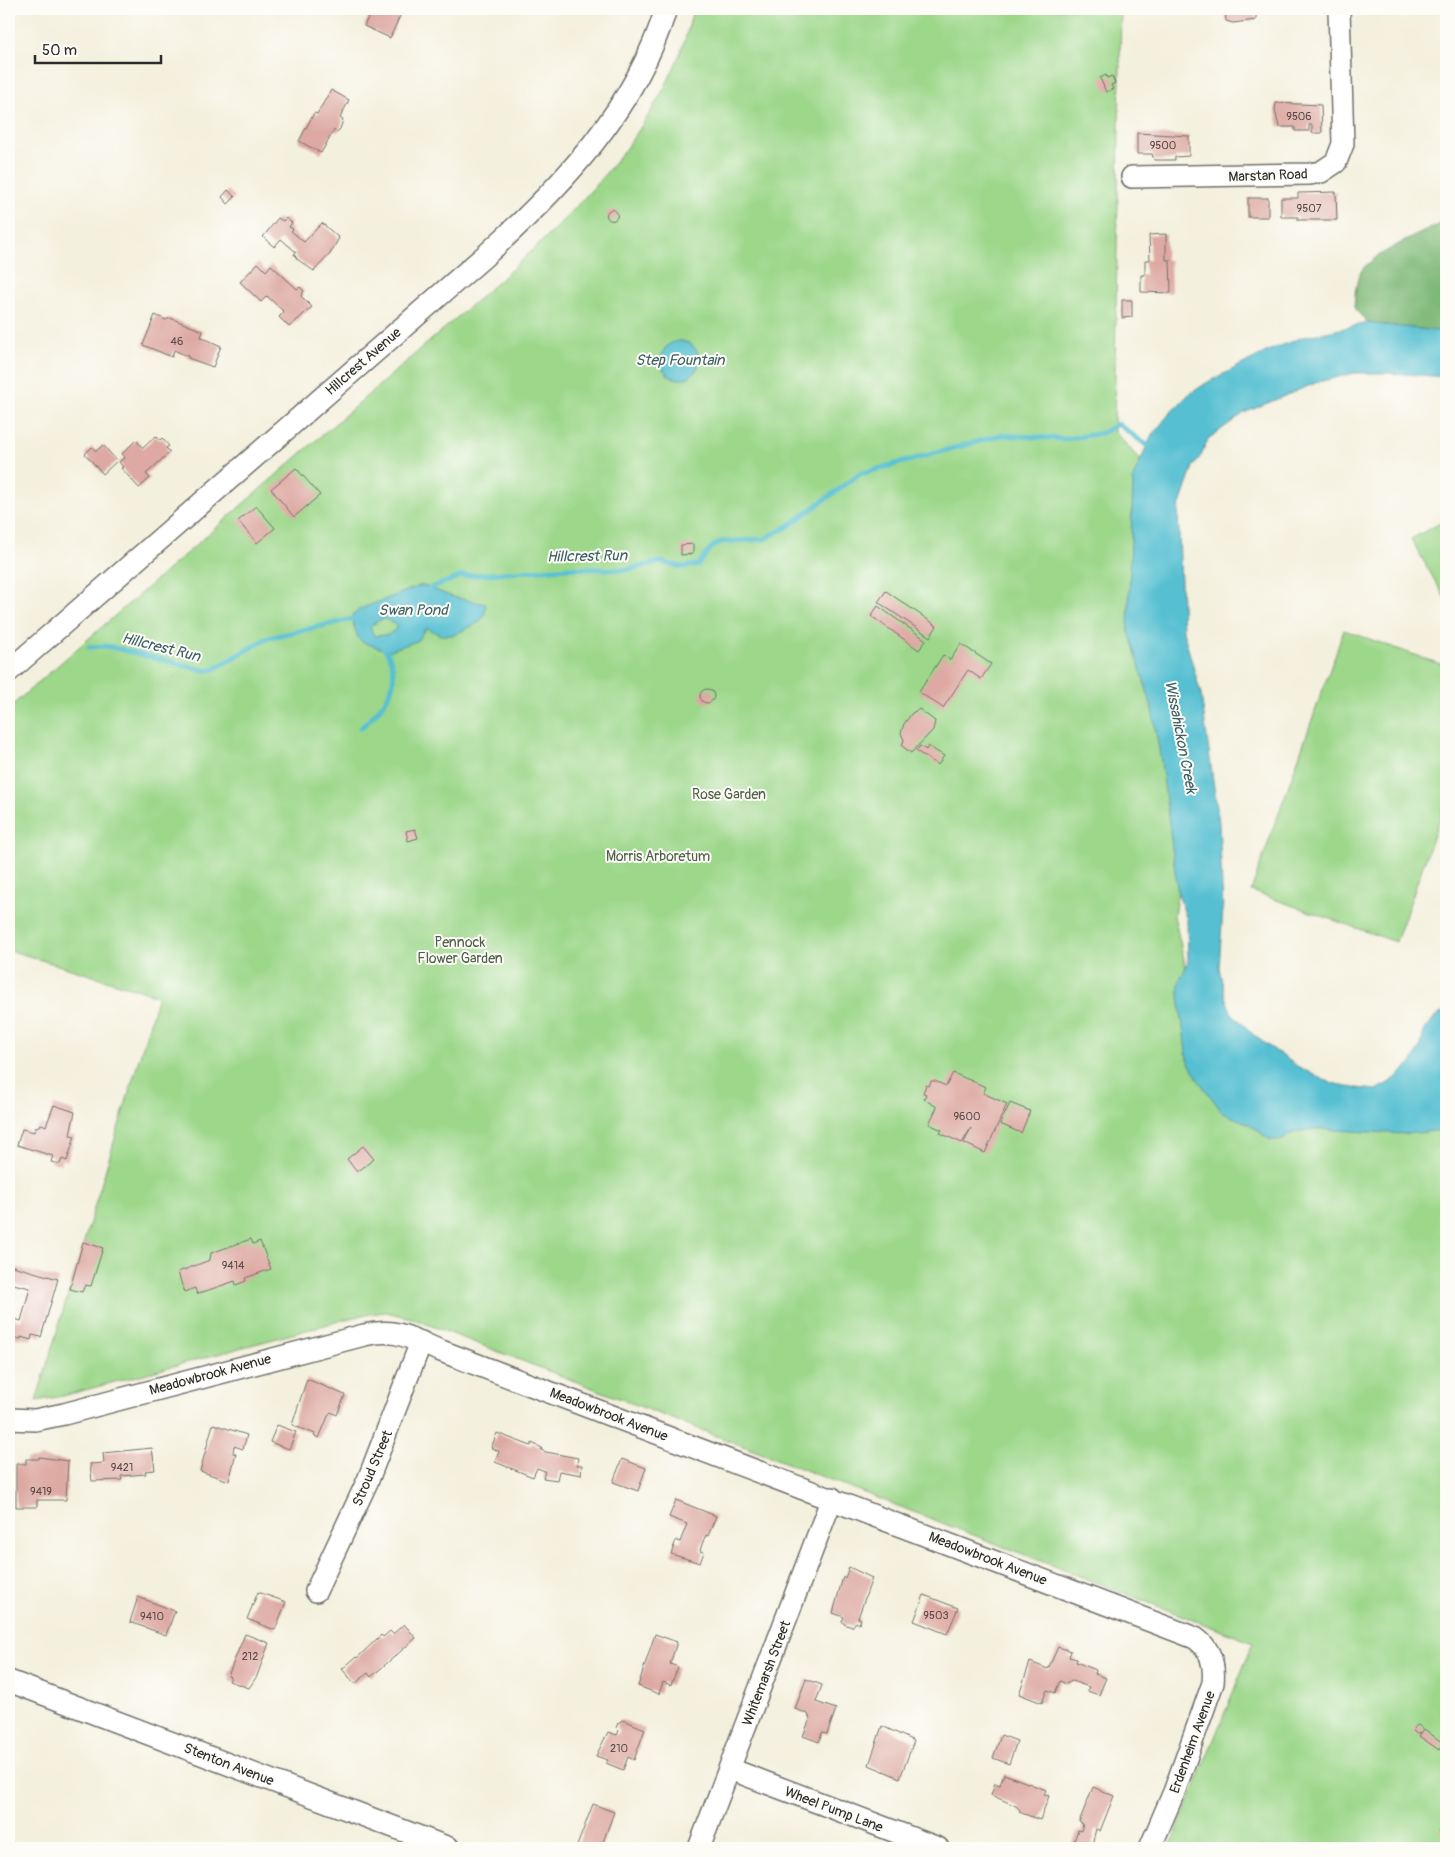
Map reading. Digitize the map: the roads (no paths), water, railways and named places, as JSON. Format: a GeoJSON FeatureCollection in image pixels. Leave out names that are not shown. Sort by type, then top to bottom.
{"type":"FeatureCollection","features":[{"type":"Feature","properties":{"kind":"street","name":"Hillcrest Avenue"},"geometry":{"type":"LineString","coordinates":[[9,671],[487,254],[546,199],[595,142],[628,91],[648,56],[666,9]]}},
{"type":"Feature","properties":{"kind":"street","name":"Marstan Road"},"geometry":{"type":"LineString","coordinates":[[1132,178],[1271,176],[1310,174],[1329,168],[1336,162],[1343,144],[1339,9]]}},
{"type":"Feature","properties":{"kind":"street","name":"Meadowbrook Avenue"},"geometry":{"type":"LineString","coordinates":[[9,1419],[35,1420],[64,1414],[308,1348],[379,1332],[400,1333],[1195,1638]]}},
{"type":"Feature","properties":{"kind":"street","name":"Stroud Street"},"geometry":{"type":"LineString","coordinates":[[316,1591],[368,1480],[421,1342]]}},
{"type":"Feature","properties":{"kind":"street","name":"Whitemarsh Street"},"geometry":{"type":"LineString","coordinates":[[699,1848],[832,1498]]}},
{"type":"Feature","properties":{"kind":"street","name":"Erdenheim Avenue"},"geometry":{"type":"LineString","coordinates":[[1150,1848],[1180,1775],[1213,1683],[1214,1672],[1209,1651],[1195,1638]]}},
{"type":"Feature","properties":{"kind":"street","name":"Stenton Avenue"},"geometry":{"type":"LineString","coordinates":[[9,1681],[449,1848]]}},
{"type":"Feature","properties":{"kind":"street","name":"Wheel Pump Lane"},"geometry":{"type":"LineString","coordinates":[[730,1769],[938,1848]]}},
{"type":"Feature","properties":{"kind":"water","name":"Wissahickon Creek"},"geometry":{"type":"Polygon","coordinates":[[[1368,323],[1446,332],[1446,377],[1390,373],[1354,373],[1318,382],[1244,413],[1208,439],[1202,454],[1193,467],[1178,510],[1183,631],[1201,694],[1219,823],[1223,908],[1219,968],[1231,1012],[1256,1037],[1297,1066],[1324,1080],[1346,1087],[1377,1090],[1396,1078],[1413,1061],[1421,1045],[1424,1031],[1434,1018],[1446,1010],[1446,1130],[1405,1134],[1316,1129],[1295,1132],[1282,1140],[1270,1140],[1249,1124],[1223,1113],[1199,1081],[1187,1059],[1179,983],[1188,962],[1187,920],[1178,894],[1161,761],[1151,704],[1128,629],[1133,478],[1150,438],[1170,413],[1188,395],[1208,382],[1270,350],[1303,337],[1368,323]]]}},
{"type":"Feature","properties":{"kind":"water","name":"Step Fountain"},"geometry":{"type":"Polygon","coordinates":[[[680,341],[687,342],[693,347],[698,353],[698,367],[693,373],[687,378],[680,379],[673,378],[667,373],[662,367],[661,360],[662,353],[667,347],[673,342],[680,341]]]}},
{"type":"Feature","properties":{"kind":"water","name":"Swan Pond"},"geometry":{"type":"Polygon","coordinates":[[[422,585],[453,597],[486,604],[484,617],[478,623],[454,635],[441,635],[426,628],[417,641],[388,651],[362,642],[358,638],[351,617],[360,609],[422,585]],[[384,619],[379,620],[370,627],[374,636],[388,635],[396,629],[396,624],[384,619]]]}},
{"type":"Feature","properties":{"kind":"waterway","name":"Hillcrest Run"},"geometry":{"type":"LineString","coordinates":[[425,590],[462,576],[569,568],[625,570],[660,562],[682,567],[698,565],[711,548],[721,542],[764,539],[787,527],[860,474],[1001,435],[1065,439],[1102,433],[1118,424],[1149,447],[1152,446]]}},
{"type":"Feature","properties":{"kind":"waterway","name":"Hillcrest Run"},"geometry":{"type":"LineString","coordinates":[[89,647],[107,646],[203,670],[212,670],[268,638],[357,618]]}},
{"type":"Feature","properties":{"kind":"waterway"},"geometry":{"type":"LineString","coordinates":[[361,728],[375,714],[391,690],[393,671],[391,661],[384,648]]}},
{"type":"Feature","properties":{"kind":"park label","name":"Rose Garden"},"geometry":{"type":"Point","coordinates":[729,794]}},
{"type":"Feature","properties":{"kind":"park label","name":"Morris Arboretum"},"geometry":{"type":"Point","coordinates":[658,856]}},
{"type":"Feature","properties":{"kind":"park label","name":"Pennock Flower Garden"},"geometry":{"type":"Point","coordinates":[460,950]}}]}
